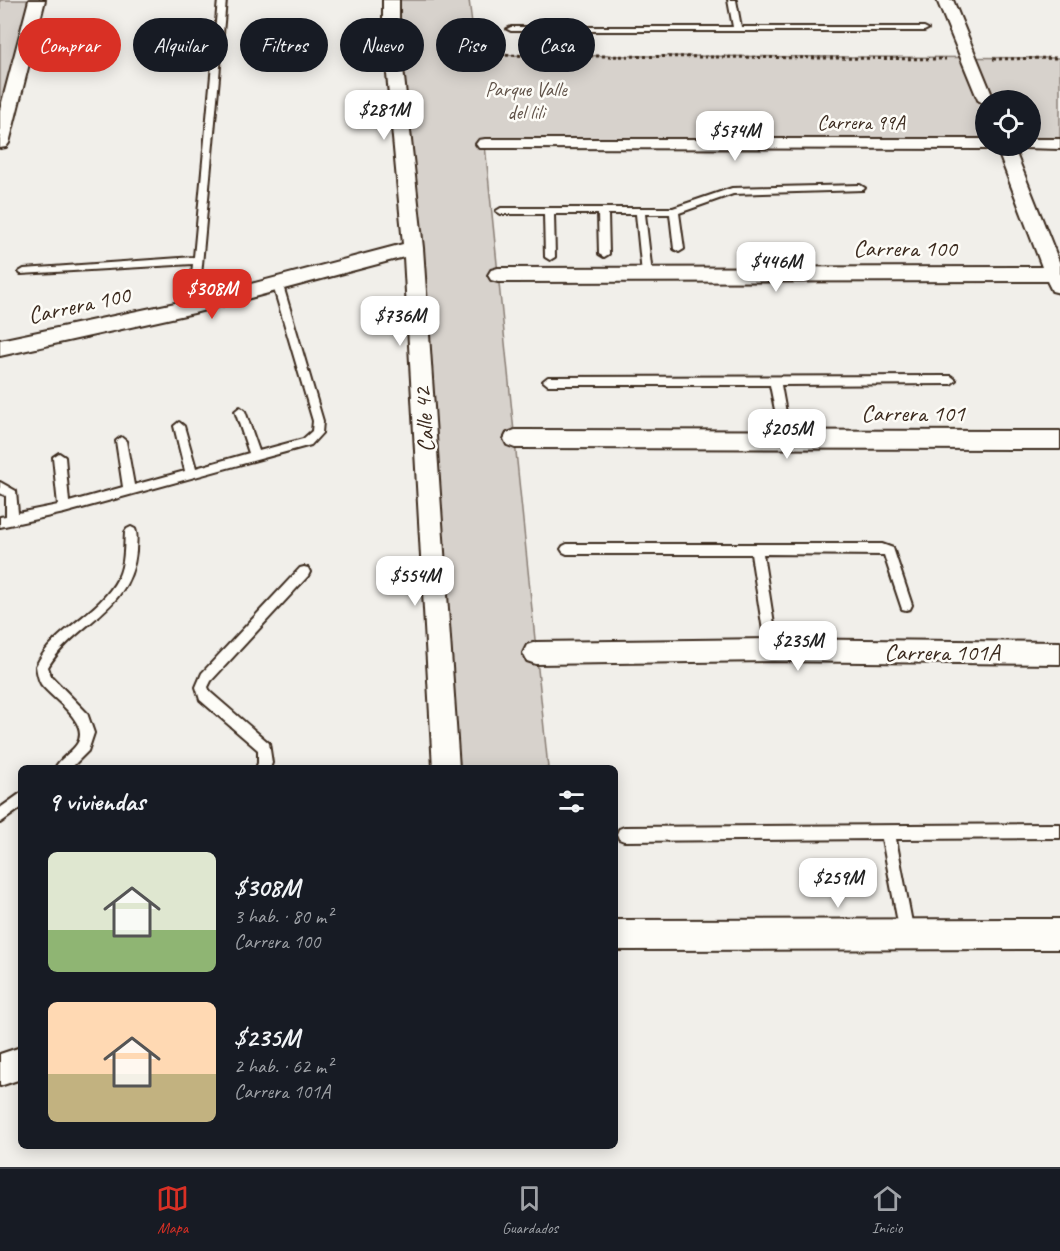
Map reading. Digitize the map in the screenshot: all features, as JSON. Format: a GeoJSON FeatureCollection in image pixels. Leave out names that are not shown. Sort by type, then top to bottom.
{"type":"FeatureCollection","features":[{"type":"Feature","properties":{"kind":"street"},"geometry":{"type":"LineString","coordinates":[[0,143],[37,0]]}},
{"type":"Feature","properties":{"kind":"street","name":"Calle 42"},"geometry":{"type":"LineString","coordinates":[[392,0],[391,32],[413,248],[446,765]]}},
{"type":"Feature","properties":{"kind":"street"},"geometry":{"type":"LineString","coordinates":[[945,0],[982,90]]}},
{"type":"Feature","properties":{"kind":"street","name":"Carrera 99A"},"geometry":{"type":"LineString","coordinates":[[485,144],[975,144]]}},
{"type":"Feature","properties":{"kind":"street"},"geometry":{"type":"LineString","coordinates":[[1041,144],[1060,144]]}},
{"type":"Feature","properties":{"kind":"street"},"geometry":{"type":"LineString","coordinates":[[1008,156],[1058,278]]}},
{"type":"Feature","properties":{"kind":"street","name":"Carrera 100"},"geometry":{"type":"LineString","coordinates":[[0,348],[194,306],[277,282],[413,248]]}},
{"type":"Feature","properties":{"kind":"street","name":"Carrera 100"},"geometry":{"type":"LineString","coordinates":[[498,275],[1058,278]]}},
{"type":"Feature","properties":{"kind":"street","name":"Carrera 101"},"geometry":{"type":"LineString","coordinates":[[515,439],[1060,440]]}},
{"type":"Feature","properties":{"kind":"street","name":"Carrera 101A"},"geometry":{"type":"LineString","coordinates":[[536,653],[772,650],[1060,653]]}},
{"type":"Feature","properties":{"kind":"street"},"geometry":{"type":"LineString","coordinates":[[618,935],[1060,934]]}},
{"type":"Feature","properties":{"kind":"street"},"geometry":{"type":"LineString","coordinates":[[0,1070],[18,1064]]}},
{"type":"Feature","properties":{"kind":"lane"},"geometry":{"type":"LineString","coordinates":[[194,306],[222,0]]}},
{"type":"Feature","properties":{"kind":"lane"},"geometry":{"type":"LineString","coordinates":[[732,0],[737,29]]}},
{"type":"Feature","properties":{"kind":"lane"},"geometry":{"type":"LineString","coordinates":[[512,29],[924,29]]}},
{"type":"Feature","properties":{"kind":"lane"},"geometry":{"type":"LineString","coordinates":[[501,211],[674,211],[732,191],[860,188]]}},
{"type":"Feature","properties":{"kind":"lane"},"geometry":{"type":"LineString","coordinates":[[674,211],[679,249]]}},
{"type":"Feature","properties":{"kind":"lane"},"geometry":{"type":"LineString","coordinates":[[549,212],[550,257]]}},
{"type":"Feature","properties":{"kind":"lane"},"geometry":{"type":"LineString","coordinates":[[603,212],[604,254]]}},
{"type":"Feature","properties":{"kind":"lane"},"geometry":{"type":"LineString","coordinates":[[640,212],[647,274]]}},
{"type":"Feature","properties":{"kind":"lane"},"geometry":{"type":"LineString","coordinates":[[24,272],[198,260]]}},
{"type":"Feature","properties":{"kind":"lane"},"geometry":{"type":"LineString","coordinates":[[0,522],[64,508],[256,458],[307,442],[317,433],[318,421],[277,282]]}},
{"type":"Feature","properties":{"kind":"lane"},"geometry":{"type":"LineString","coordinates":[[548,381],[951,380]]}},
{"type":"Feature","properties":{"kind":"lane"},"geometry":{"type":"LineString","coordinates":[[775,381],[786,440]]}},
{"type":"Feature","properties":{"kind":"lane"},"geometry":{"type":"LineString","coordinates":[[240,411],[256,458]]}},
{"type":"Feature","properties":{"kind":"lane"},"geometry":{"type":"LineString","coordinates":[[179,426],[192,474]]}},
{"type":"Feature","properties":{"kind":"lane"},"geometry":{"type":"LineString","coordinates":[[121,441],[129,491]]}},
{"type":"Feature","properties":{"kind":"lane"},"geometry":{"type":"LineString","coordinates":[[58,458],[64,508]]}},
{"type":"Feature","properties":{"kind":"lane"},"geometry":{"type":"LineString","coordinates":[[0,487],[12,494],[12,518]]}},
{"type":"Feature","properties":{"kind":"lane"},"geometry":{"type":"LineString","coordinates":[[65,765],[83,747],[87,733],[82,717],[45,680],[42,666],[49,651],[115,594],[124,580],[131,531]]}},
{"type":"Feature","properties":{"kind":"lane"},"geometry":{"type":"LineString","coordinates":[[567,549],[882,549],[889,551],[906,605]]}},
{"type":"Feature","properties":{"kind":"lane"},"geometry":{"type":"LineString","coordinates":[[756,549],[772,650]]}},
{"type":"Feature","properties":{"kind":"lane"},"geometry":{"type":"LineString","coordinates":[[264,765],[264,747],[205,696],[202,687],[206,677],[304,572]]}},
{"type":"Feature","properties":{"kind":"lane"},"geometry":{"type":"LineString","coordinates":[[0,816],[18,802]]}},
{"type":"Feature","properties":{"kind":"lane"},"geometry":{"type":"LineString","coordinates":[[624,834],[1060,831]]}},
{"type":"Feature","properties":{"kind":"lane"},"geometry":{"type":"LineString","coordinates":[[888,832],[907,933]]}},
{"type":"Feature","properties":{"kind":"path"},"geometry":{"type":"LineString","coordinates":[[506,55],[1060,58]]}},
{"type":"Feature","properties":{"kind":"green space"},"geometry":{"type":"Polygon","coordinates":[[[0,0],[37,0],[31,18],[18,18],[18,61],[0,118],[0,0]]]}},
{"type":"Feature","properties":{"kind":"green space","name":"Parque Valle del lili"},"geometry":{"type":"Polygon","coordinates":[[[391,0],[469,0],[471,18],[436,18],[436,72],[506,72],[506,55],[518,55],[518,72],[595,72],[595,56],[1060,58],[1060,144],[1041,144],[1041,90],[975,90],[975,144],[485,145],[548,765],[446,765],[396,72],[424,72],[424,18],[392,18],[391,0]]]}}]}
